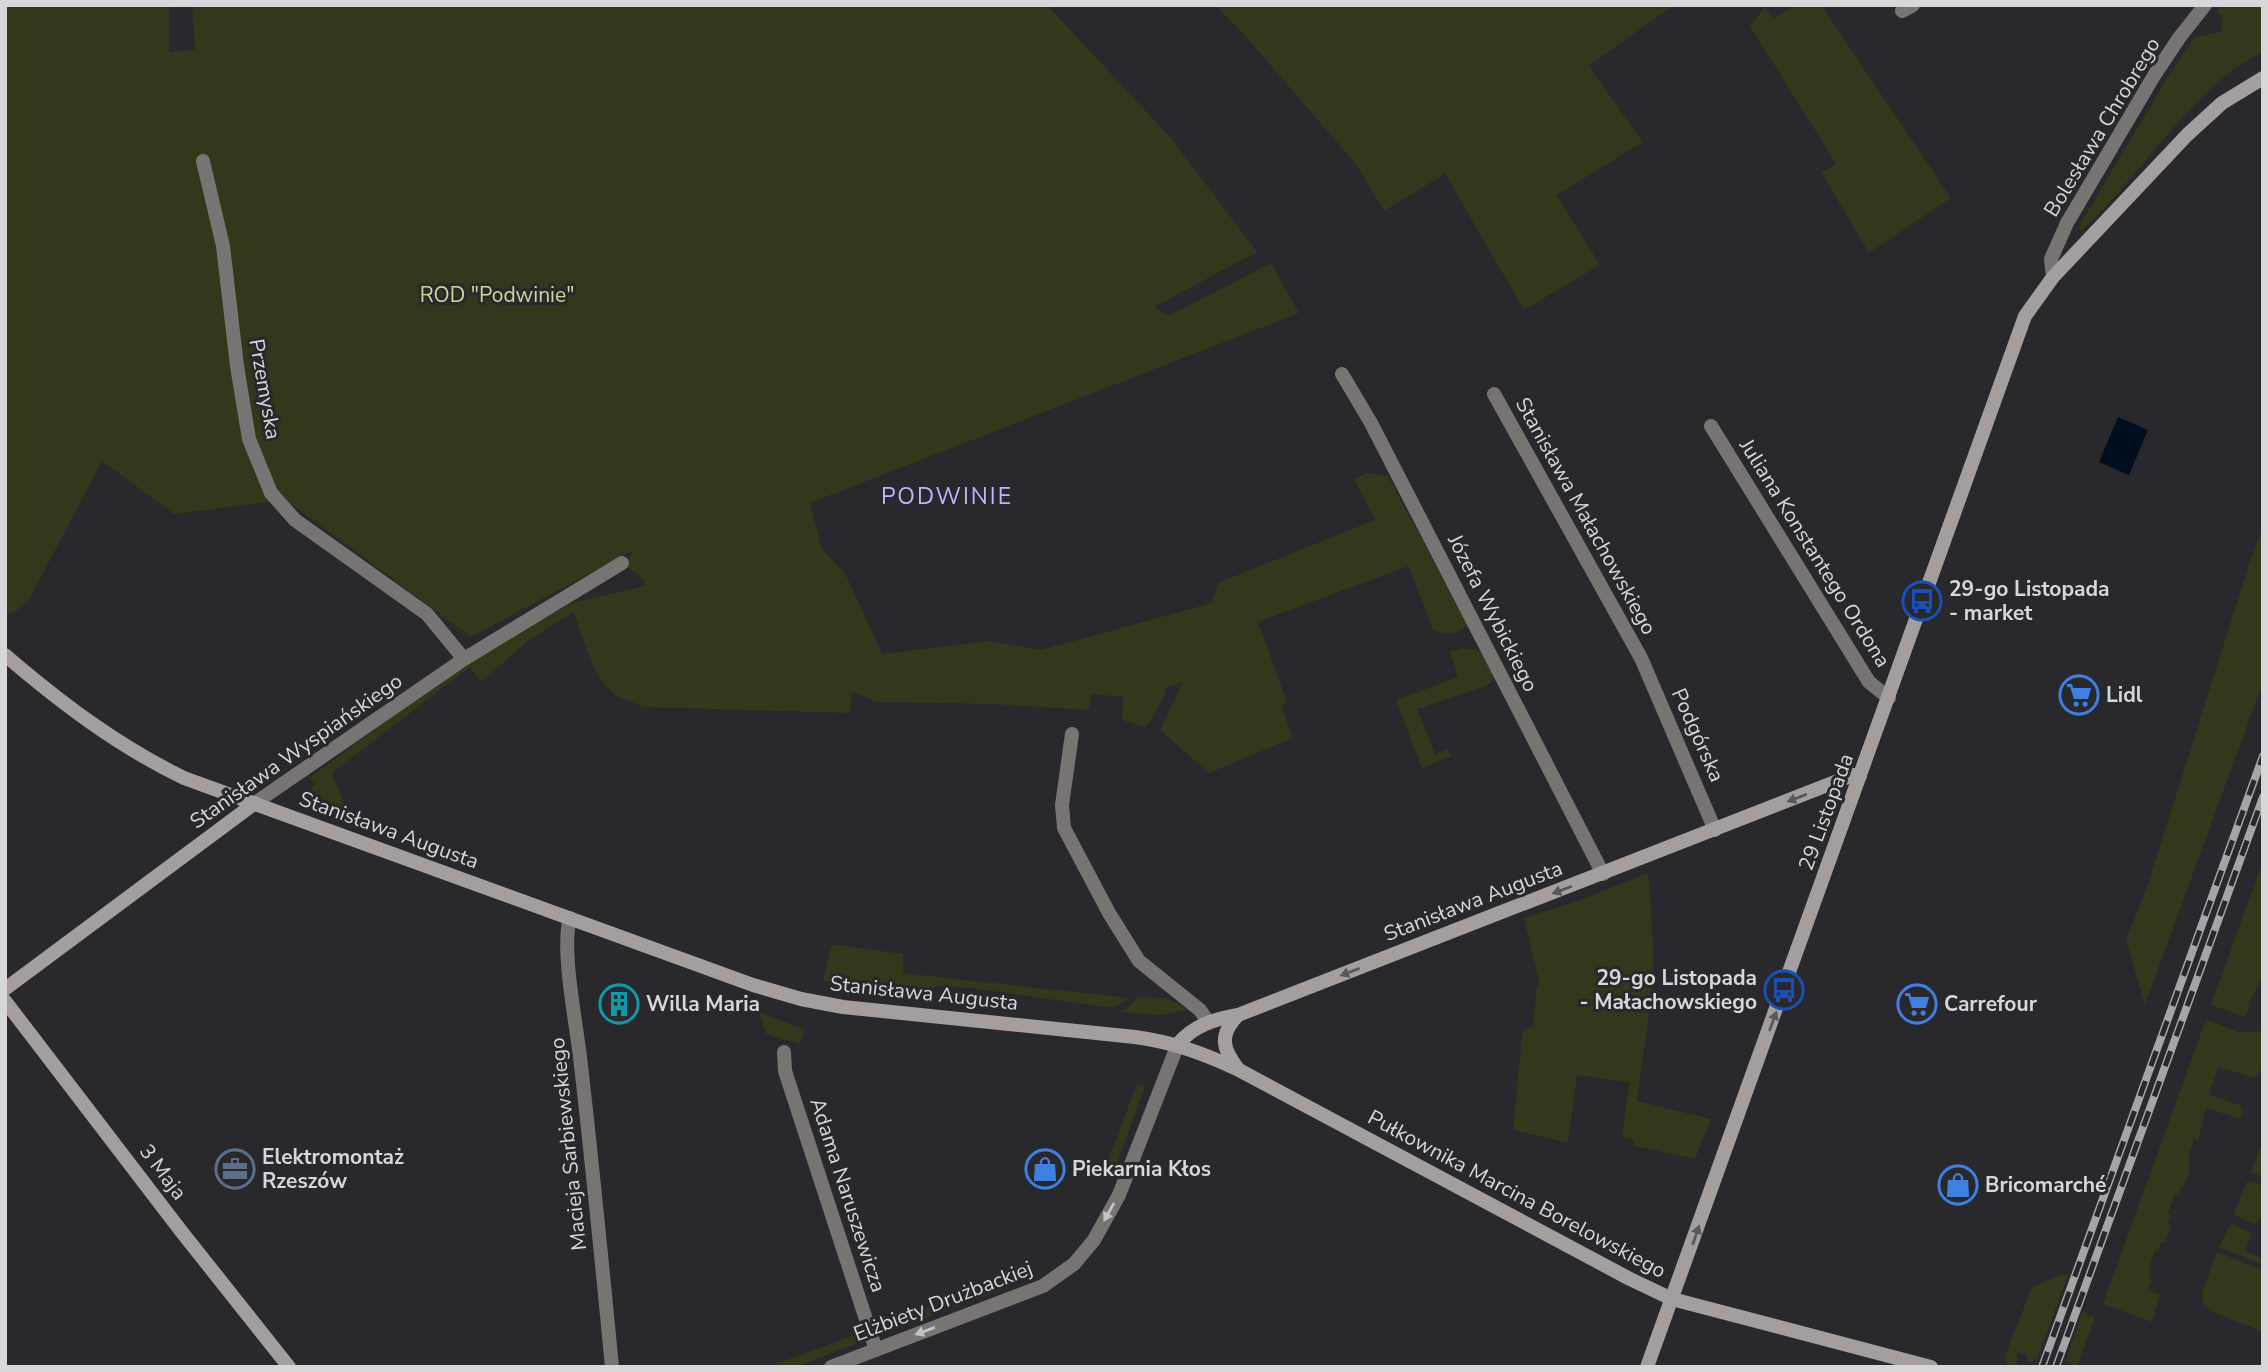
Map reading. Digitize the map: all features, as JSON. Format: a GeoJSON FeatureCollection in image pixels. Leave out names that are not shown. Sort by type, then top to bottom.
{"type":"FeatureCollection","features":[{"type":"Feature","properties":{"kind":"street","name":"Bolesława Chrobrego"},"geometry":{"type":"LineString","coordinates":[[2053,276],[2051,259],[2067,223],[2155,74],[2179,37],[2205,5]]}},
{"type":"Feature","properties":{"kind":"street","name":"29 Listopada"},"geometry":{"type":"LineString","coordinates":[[1647,1367],[2025,316],[2053,276],[2187,135],[2222,103],[2263,78]]}},
{"type":"Feature","properties":{"kind":"street","name":"Przemyska"},"geometry":{"type":"LineString","coordinates":[[203,161],[223,246],[237,366],[250,439],[271,493],[295,520],[427,614],[464,659]]}},
{"type":"Feature","properties":{"kind":"street","name":"Józefa Wybickiego"},"geometry":{"type":"LineString","coordinates":[[1342,374],[1371,423],[1603,874]]}},
{"type":"Feature","properties":{"kind":"street","name":"Stanisława Małachowskiego"},"geometry":{"type":"LineString","coordinates":[[1494,394],[1641,658]]}},
{"type":"Feature","properties":{"kind":"street","name":"Juliana Konstantego Ordona"},"geometry":{"type":"LineString","coordinates":[[1710,426],[1869,682],[1889,698]]}},
{"type":"Feature","properties":{"kind":"street","name":"Stanisława Wyspiańskiego"},"geometry":{"type":"LineString","coordinates":[[5,989],[255,803],[464,659],[622,563]]}},
{"type":"Feature","properties":{"kind":"street","name":"Stanisława Augusta"},"geometry":{"type":"LineString","coordinates":[[5,655],[88,722],[150,761],[184,778],[754,985],[801,999],[856,1008],[1091,1031],[1178,1044],[1186,1033],[1208,1022],[1238,1015],[1853,775],[1860,776]]}},
{"type":"Feature","properties":{"kind":"street","name":"Podgórska"},"geometry":{"type":"LineString","coordinates":[[1641,658],[1715,830]]}},
{"type":"Feature","properties":{"kind":"street"},"geometry":{"type":"LineString","coordinates":[[1072,734],[1062,804],[1064,828],[1109,913],[1139,961],[1200,1010],[1208,1022]]}},
{"type":"Feature","properties":{"kind":"street","name":"Macieja Sarbiewskiego"},"geometry":{"type":"LineString","coordinates":[[570,918],[567,931],[570,975],[594,1179],[612,1367]]}},
{"type":"Feature","properties":{"kind":"street","name":"3 Maja"},"geometry":{"type":"LineString","coordinates":[[5,1001],[289,1367]]}},
{"type":"Feature","properties":{"kind":"street"},"geometry":{"type":"LineString","coordinates":[[1238,1015],[1225,1034],[1225,1047],[1239,1070]]}},
{"type":"Feature","properties":{"kind":"street","name":"Pułkownika Marcina Borelowskiego"},"geometry":{"type":"LineString","coordinates":[[1178,1044],[1239,1070],[1672,1299],[1931,1367]]}},
{"type":"Feature","properties":{"kind":"street","name":"Elżbiety Drużbackiej"},"geometry":{"type":"LineString","coordinates":[[831,1367],[1043,1286],[1074,1264],[1094,1240],[1119,1195],[1178,1044]]}},
{"type":"Feature","properties":{"kind":"street","name":"Adama Naruszewicza"},"geometry":{"type":"LineString","coordinates":[[785,1052],[785,1070],[876,1350]]}},
{"type":"Feature","properties":{"kind":"green space","name":"ROD \"Podwinie\""},"geometry":{"type":"Polygon","coordinates":[[[5,5],[169,5],[169,52],[195,50],[192,5],[1047,5],[1171,138],[1257,252],[1154,307],[1168,316],[1271,263],[1299,313],[810,503],[822,549],[845,573],[882,654],[990,641],[1041,650],[1212,603],[1218,583],[1375,520],[1354,479],[1367,473],[1388,476],[1468,625],[1451,633],[1433,630],[1409,566],[1258,622],[1287,702],[1281,706],[1293,738],[1209,773],[1160,730],[1183,682],[1164,688],[1166,692],[1148,725],[1144,727],[1122,720],[1123,697],[1091,694],[1089,710],[992,704],[876,702],[852,691],[850,713],[643,707],[617,696],[601,680],[590,658],[574,612],[529,640],[481,682],[470,667],[332,773],[347,812],[325,806],[311,796],[309,791],[316,783],[309,778],[471,659],[572,603],[644,586],[645,580],[627,567],[632,551],[471,637],[286,500],[174,514],[102,461],[29,600],[16,611],[5,615],[5,5]]]}},
{"type":"Feature","properties":{"kind":"green space"},"geometry":{"type":"Polygon","coordinates":[[[1215,5],[1674,5],[1589,66],[1643,142],[1557,195],[1600,265],[1524,310],[1445,174],[1384,211],[1355,163],[1240,30],[1215,5]]]}},
{"type":"Feature","properties":{"kind":"green space"},"geometry":{"type":"Polygon","coordinates":[[[1796,5],[1821,5],[1951,198],[1869,253],[1821,172],[1836,164],[1750,26],[1765,7],[1774,18],[1796,5]]]}},
{"type":"Feature","properties":{"kind":"green space"},"geometry":{"type":"Polygon","coordinates":[[[2223,5],[2263,5],[2263,52],[2237,67],[2213,87],[2081,231],[2079,226],[2169,75],[2195,37],[2221,32],[2223,17],[2217,11],[2223,5]]]}},
{"type":"Feature","properties":{"kind":"green space"},"geometry":{"type":"Polygon","coordinates":[[[2263,528],[2263,682],[2145,1005],[2126,940],[2147,887],[2250,561],[2263,528]]]}},
{"type":"Feature","properties":{"kind":"green space"},"geometry":{"type":"Polygon","coordinates":[[[1463,648],[1480,650],[1493,675],[1492,682],[1417,709],[1435,754],[1447,749],[1452,756],[1422,768],[1396,700],[1458,677],[1450,652],[1463,648]]]}},
{"type":"Feature","properties":{"kind":"green space"},"geometry":{"type":"Polygon","coordinates":[[[2263,861],[2263,975],[2245,1017],[2211,1005],[2263,861]]]}},
{"type":"Feature","properties":{"kind":"green space"},"geometry":{"type":"Polygon","coordinates":[[[1648,873],[1652,983],[1637,1101],[1711,1119],[1695,1159],[1634,1146],[1634,1140],[1622,1137],[1629,1082],[1577,1075],[1568,1143],[1513,1130],[1522,1035],[1524,1029],[1533,1027],[1537,985],[1540,985],[1524,918],[1578,901],[1648,873]]]}},
{"type":"Feature","properties":{"kind":"green space"},"geometry":{"type":"Polygon","coordinates":[[[832,944],[903,954],[903,973],[1130,998],[1112,1008],[971,988],[940,986],[903,991],[823,981],[832,944]]]}},
{"type":"Feature","properties":{"kind":"green space"},"geometry":{"type":"Polygon","coordinates":[[[1137,997],[1168,998],[1188,1010],[1161,1015],[1120,1012],[1137,997]]]}},
{"type":"Feature","properties":{"kind":"green space"},"geometry":{"type":"Polygon","coordinates":[[[759,1012],[805,1030],[800,1044],[766,1034],[759,1012]]]}},
{"type":"Feature","properties":{"kind":"green space"},"geometry":{"type":"Polygon","coordinates":[[[2206,1019],[2239,1032],[2263,1031],[2263,1069],[2255,1078],[2218,1067],[2209,1095],[2240,1105],[2243,1113],[2240,1119],[2206,1108],[2198,1140],[2194,1139],[2188,1157],[2190,1169],[2184,1187],[2181,1186],[2178,1195],[2175,1194],[2168,1213],[2171,1215],[2168,1224],[2171,1225],[2165,1243],[2162,1242],[2158,1251],[2155,1250],[2149,1269],[2152,1270],[2149,1279],[2152,1281],[2148,1290],[2160,1294],[2152,1322],[2103,1304],[2206,1019]]]}},
{"type":"Feature","properties":{"kind":"green space"},"geometry":{"type":"Polygon","coordinates":[[[1137,1084],[1145,1087],[1116,1166],[1107,1163],[1137,1084]]]}},
{"type":"Feature","properties":{"kind":"green space"},"geometry":{"type":"Polygon","coordinates":[[[2263,1141],[2263,1177],[2251,1172],[2263,1141]]]}},
{"type":"Feature","properties":{"kind":"green space"},"geometry":{"type":"Polygon","coordinates":[[[2251,1181],[2263,1186],[2263,1219],[2259,1218],[2256,1225],[2234,1215],[2245,1185],[2251,1181]]]}},
{"type":"Feature","properties":{"kind":"green space"},"geometry":{"type":"Polygon","coordinates":[[[2230,1225],[2252,1233],[2245,1252],[2263,1258],[2263,1265],[2219,1247],[2230,1225]]]}},
{"type":"Feature","properties":{"kind":"green space"},"geometry":{"type":"Polygon","coordinates":[[[2217,1252],[2263,1270],[2263,1332],[2213,1312],[2203,1304],[2202,1293],[2217,1252]]]}},
{"type":"Feature","properties":{"kind":"green space"},"geometry":{"type":"Polygon","coordinates":[[[2063,1274],[2068,1275],[2037,1359],[2034,1358],[2033,1363],[2025,1354],[2017,1352],[2020,1367],[2011,1367],[2005,1361],[2005,1356],[2032,1287],[2063,1274]]]}},
{"type":"Feature","properties":{"kind":"green space"},"geometry":{"type":"Polygon","coordinates":[[[1003,1280],[1007,1288],[955,1307],[948,1300],[1003,1280]]]}},
{"type":"Feature","properties":{"kind":"green space"},"geometry":{"type":"Polygon","coordinates":[[[933,1306],[934,1315],[887,1332],[880,1325],[933,1306]]]}},
{"type":"Feature","properties":{"kind":"green space"},"geometry":{"type":"Polygon","coordinates":[[[2082,1311],[2095,1317],[2077,1367],[2072,1367],[2072,1364],[2066,1362],[2082,1311]]]}},
{"type":"Feature","properties":{"kind":"green space"},"geometry":{"type":"Polygon","coordinates":[[[857,1334],[859,1343],[795,1367],[778,1367],[776,1364],[857,1334]]]}},
{"type":"Feature","properties":{"kind":"water"},"geometry":{"type":"Polygon","coordinates":[[[2118,417],[2148,430],[2129,475],[2099,462],[2118,417]]]}},
{"type":"Feature","properties":{"kind":"railway"},"geometry":{"type":"LineString","coordinates":[[2042,1367],[2263,756]]}},
{"type":"Feature","properties":{"kind":"railway"},"geometry":{"type":"LineString","coordinates":[[2056,1367],[2263,797]]}},
{"type":"Feature","properties":{"kind":"place","name":"29-go Listopada - market"},"geometry":{"type":"Point","coordinates":[1922,601]}},
{"type":"Feature","properties":{"kind":"place","name":"Lidl"},"geometry":{"type":"Point","coordinates":[2079,695]}},
{"type":"Feature","properties":{"kind":"place","name":"29-go Listopada - Małachowskiego"},"geometry":{"type":"Point","coordinates":[1784,990]}},
{"type":"Feature","properties":{"kind":"place","name":"Willa Maria"},"geometry":{"type":"Point","coordinates":[619,1004]}},
{"type":"Feature","properties":{"kind":"place","name":"Carrefour"},"geometry":{"type":"Point","coordinates":[1917,1004]}},
{"type":"Feature","properties":{"kind":"place","name":"Elektromontaż Rzeszów"},"geometry":{"type":"Point","coordinates":[235,1169]}},
{"type":"Feature","properties":{"kind":"place","name":"Piekarnia Kłos"},"geometry":{"type":"Point","coordinates":[1045,1169]}},
{"type":"Feature","properties":{"kind":"place","name":"Bricomarché"},"geometry":{"type":"Point","coordinates":[1958,1185]}},
{"type":"Feature","properties":{"kind":"district","name":"PODWINIE"},"geometry":{"type":"Point","coordinates":[947,496]}}]}
